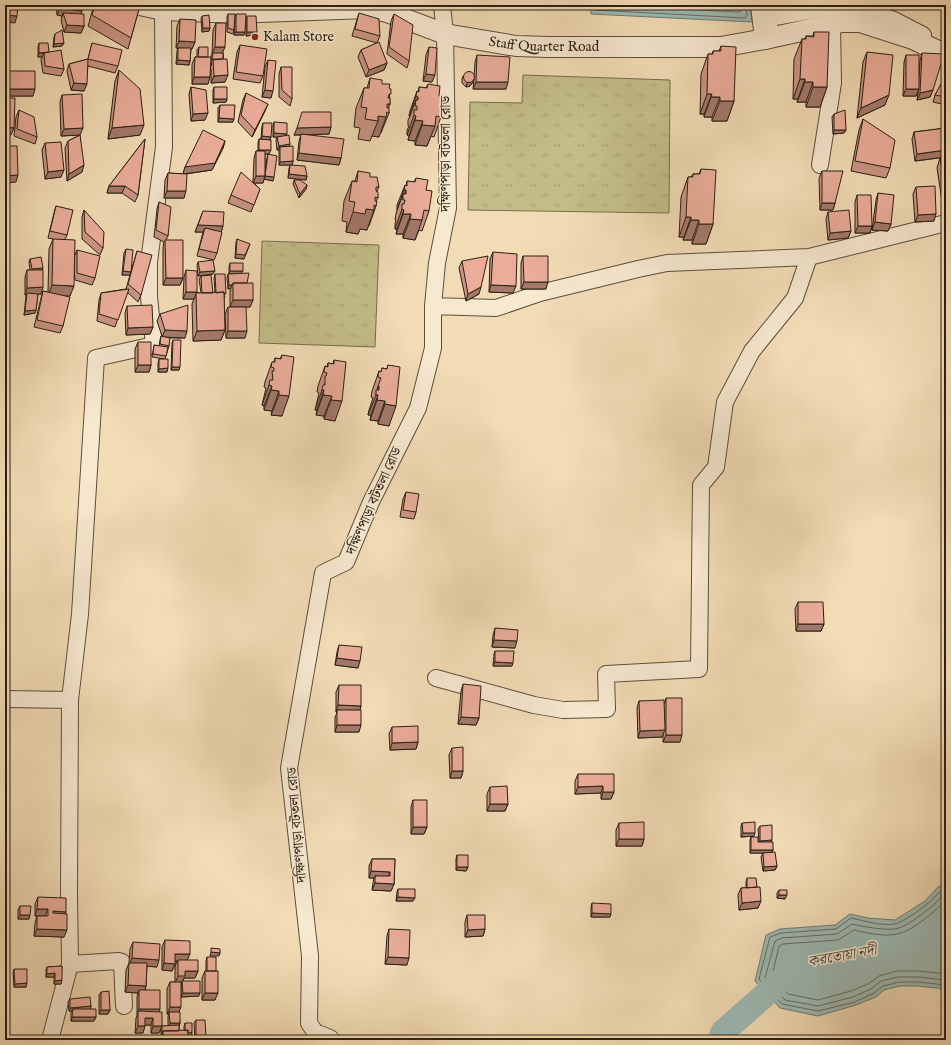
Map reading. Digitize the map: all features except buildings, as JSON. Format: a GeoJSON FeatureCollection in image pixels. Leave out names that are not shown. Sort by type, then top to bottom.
{"type":"FeatureCollection","features":[{"type":"Feature","properties":{"kind":"street","name":"Staff Quarter Road"},"geometry":{"type":"LineString","coordinates":[[140,5],[163,10],[237,13],[367,8],[388,12],[445,34],[516,46],[549,47],[722,47],[765,39],[838,11],[842,22],[860,22],[914,39],[946,55]]}},
{"type":"Feature","properties":{"kind":"street","name":"দক্ষিণপাড়া বটতলা রোড"},"geometry":{"type":"LineString","coordinates":[[330,1040],[330,1038],[315,1032],[309,1023],[310,956],[289,768],[323,573],[346,562],[371,502],[418,408],[433,348],[433,306],[437,263],[448,208],[445,34],[442,5]]}},
{"type":"Feature","properties":{"kind":"street"},"geometry":{"type":"LineString","coordinates":[[761,5],[765,39]]}},
{"type":"Feature","properties":{"kind":"street"},"geometry":{"type":"LineString","coordinates":[[50,1040],[70,964],[70,700],[80,614],[96,358],[154,344],[149,297],[150,262],[164,147],[163,10]]}},
{"type":"Feature","properties":{"kind":"street"},"geometry":{"type":"LineString","coordinates":[[820,165],[833,83],[838,11],[894,20],[946,48]]}},
{"type":"Feature","properties":{"kind":"street"},"geometry":{"type":"LineString","coordinates":[[433,306],[496,308],[540,293],[667,263],[809,257],[946,223]]}},
{"type":"Feature","properties":{"kind":"street"},"geometry":{"type":"LineString","coordinates":[[436,678],[563,710],[607,709],[606,674],[699,669],[701,485],[716,467],[725,402],[752,350],[795,298],[809,257]]}},
{"type":"Feature","properties":{"kind":"street"},"geometry":{"type":"LineString","coordinates":[[5,699],[70,700]]}},
{"type":"Feature","properties":{"kind":"street"},"geometry":{"type":"LineString","coordinates":[[70,964],[122,962],[124,1006]]}},
{"type":"Feature","properties":{"kind":"green space"},"geometry":{"type":"Polygon","coordinates":[[[523,75],[670,80],[669,213],[468,210],[470,102],[522,103],[523,75]]]}},
{"type":"Feature","properties":{"kind":"green space"},"geometry":{"type":"Polygon","coordinates":[[[262,241],[379,245],[375,347],[259,343],[262,241]]]}},
{"type":"Feature","properties":{"kind":"water"},"geometry":{"type":"Polygon","coordinates":[[[590,5],[750,5],[752,22],[591,14],[590,5]]]}},
{"type":"Feature","properties":{"kind":"water"},"geometry":{"type":"Polygon","coordinates":[[[946,884],[946,989],[900,986],[884,990],[876,997],[856,1005],[818,1016],[780,1008],[755,981],[766,935],[780,929],[835,925],[850,914],[868,918],[895,920],[925,901],[938,887],[946,884]]]}},
{"type":"Feature","properties":{"kind":"waterway","name":"করতোয়া নদী"},"geometry":{"type":"LineString","coordinates":[[720,1040],[723,1032],[793,970]]}},
{"type":"Feature","properties":{"kind":"place","name":"Kalam Store"},"geometry":{"type":"Point","coordinates":[255,37]}}]}
